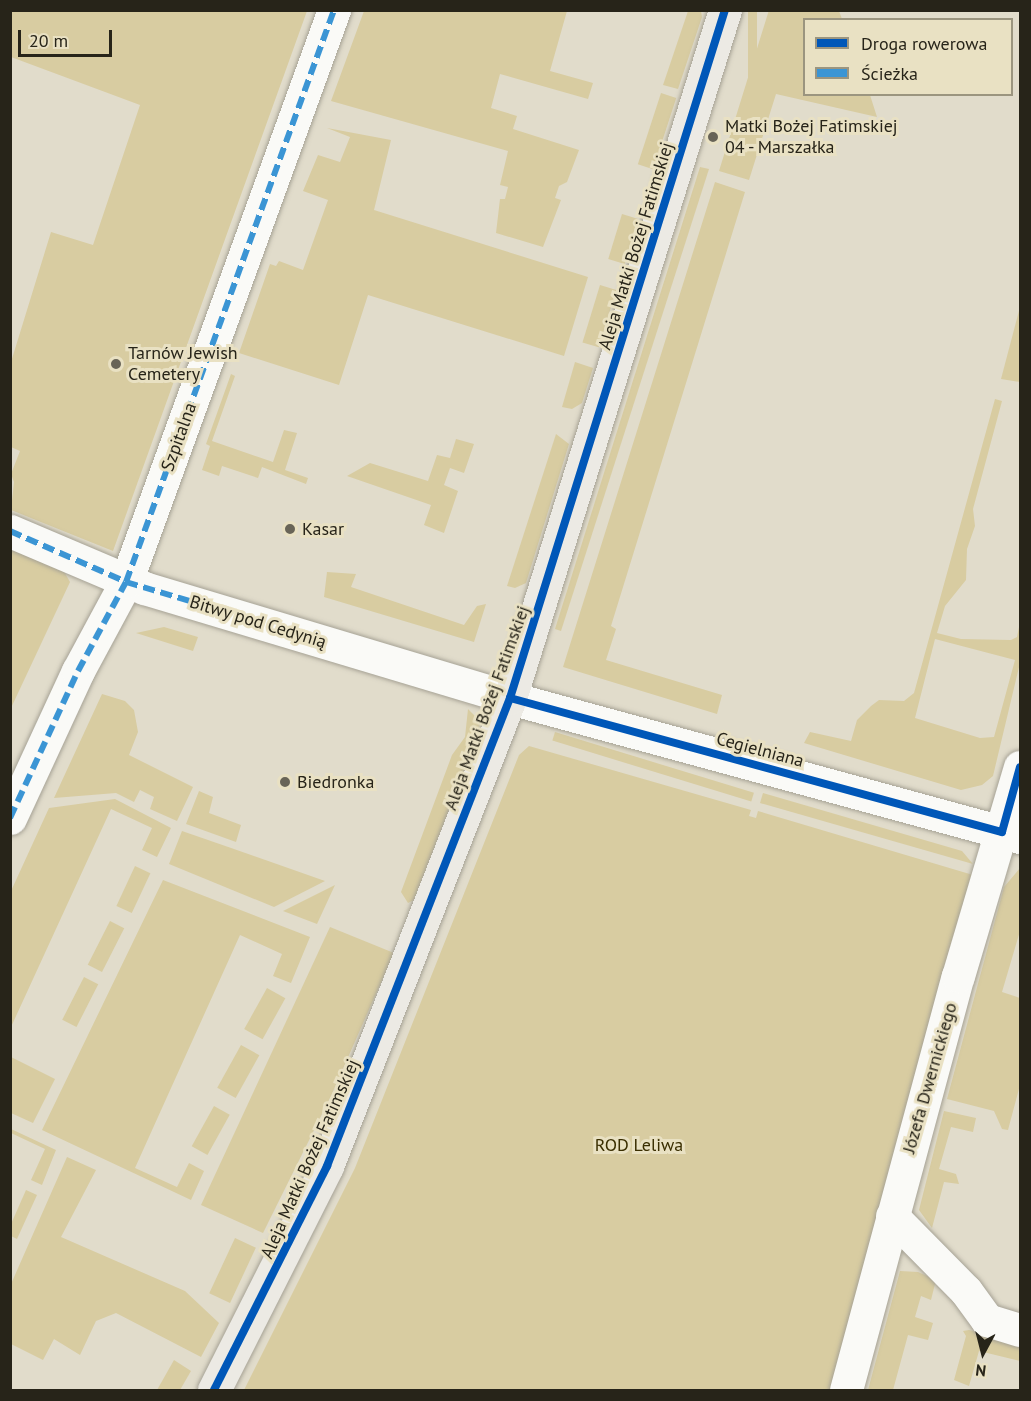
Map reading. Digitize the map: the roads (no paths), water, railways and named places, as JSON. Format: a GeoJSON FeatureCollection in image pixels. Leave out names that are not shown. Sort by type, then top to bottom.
{"type":"FeatureCollection","features":[{"type":"Feature","properties":{"kind":"street","name":"Szpitalna"},"geometry":{"type":"LineString","coordinates":[[10,818],[78,671],[126,582],[333,10]]}},
{"type":"Feature","properties":{"kind":"street","name":"Aleja Matki Bożej Fatimskiej"},"geometry":{"type":"LineString","coordinates":[[214,1390],[327,1166],[510,698],[725,10]]}},
{"type":"Feature","properties":{"kind":"street","name":"Bitwy pod Cedynią"},"geometry":{"type":"LineString","coordinates":[[10,531],[126,582],[510,698]]}},
{"type":"Feature","properties":{"kind":"street","name":"Cegielniana"},"geometry":{"type":"LineString","coordinates":[[510,698],[1011,834]]}},
{"type":"Feature","properties":{"kind":"street","name":"Józefa Dwernickiego"},"geometry":{"type":"LineString","coordinates":[[846,1390],[892,1216],[1011,834],[1020,767]]}},
{"type":"Feature","properties":{"kind":"street"},"geometry":{"type":"LineString","coordinates":[[892,1216],[966,1291],[987,1320],[1020,1330]]}},
{"type":"Feature","properties":{"kind":"place","name":"Matki Bożej Fatimskiej 04 - Marszałka"},"geometry":{"type":"Point","coordinates":[713,137]}},
{"type":"Feature","properties":{"kind":"place","name":"Tarnów Jewish Cemetery"},"geometry":{"type":"Point","coordinates":[116,364]}},
{"type":"Feature","properties":{"kind":"place","name":"Kasar"},"geometry":{"type":"Point","coordinates":[290,529]}},
{"type":"Feature","properties":{"kind":"place","name":"Biedronka"},"geometry":{"type":"Point","coordinates":[285,782]}},
{"type":"Feature","properties":{"kind":"park label","name":"ROD Leliwa"},"geometry":{"type":"Point","coordinates":[639,1145]}}]}
